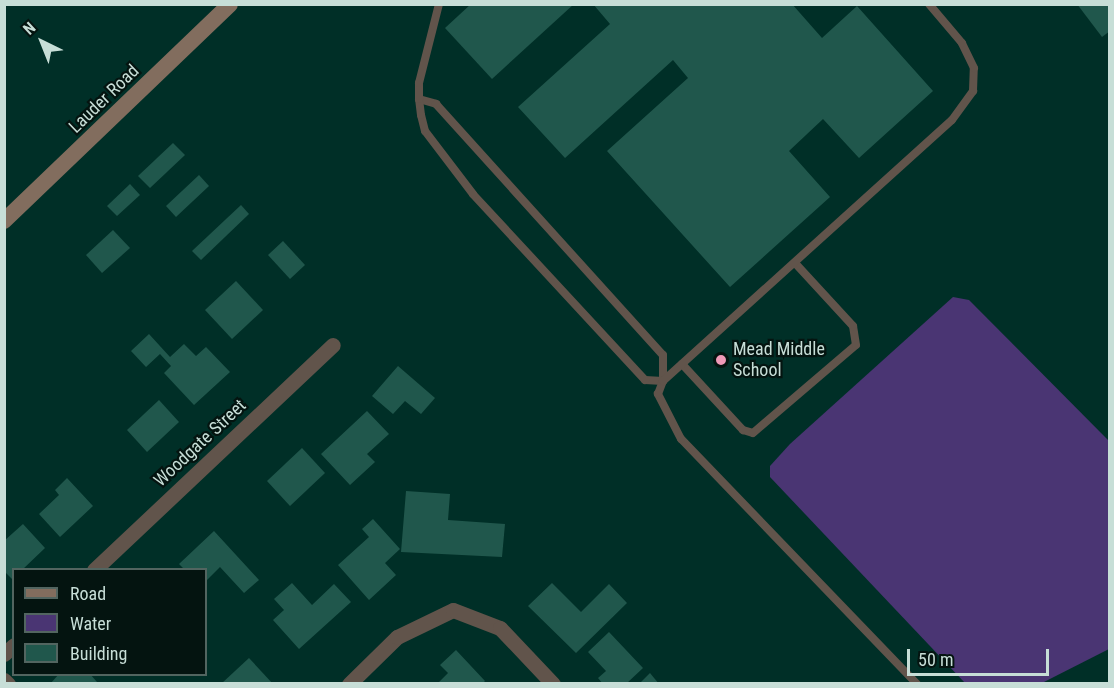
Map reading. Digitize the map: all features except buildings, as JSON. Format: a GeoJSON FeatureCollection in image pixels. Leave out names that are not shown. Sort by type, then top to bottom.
{"type":"FeatureCollection","features":[{"type":"Feature","properties":{"kind":"main road","name":"Lauder Road"},"geometry":{"type":"LineString","coordinates":[[4,221],[230,4]]}},
{"type":"Feature","properties":{"kind":"street","name":"Woodgate Street"},"geometry":{"type":"LineString","coordinates":[[96,568],[333,345]]}},
{"type":"Feature","properties":{"kind":"street"},"geometry":{"type":"LineString","coordinates":[[349,684],[397,637],[453,610],[500,628],[553,684]]}},
{"type":"Feature","properties":{"kind":"street"},"geometry":{"type":"LineString","coordinates":[[4,680],[8,684]]}},
{"type":"Feature","properties":{"kind":"lane"},"geometry":{"type":"LineString","coordinates":[[439,4],[419,99],[425,131],[441,158],[645,380],[663,381],[952,120],[973,92],[974,68],[962,43],[929,4]]}},
{"type":"Feature","properties":{"kind":"lane"},"geometry":{"type":"LineString","coordinates":[[419,99],[436,104],[663,355],[663,381],[658,394],[662,409],[681,439],[918,684]]}},
{"type":"Feature","properties":{"kind":"lane"},"geometry":{"type":"LineString","coordinates":[[682,364],[743,429],[753,433],[856,345],[854,326],[795,263]]}},
{"type":"Feature","properties":{"kind":"water"},"geometry":{"type":"Polygon","coordinates":[[[953,297],[969,300],[1109,441],[1109,649],[1042,683],[965,683],[770,477],[770,466],[790,444],[953,297]]]}},
{"type":"Feature","properties":{"kind":"place","name":"Mead Middle School"},"geometry":{"type":"Point","coordinates":[721,360]}}]}
